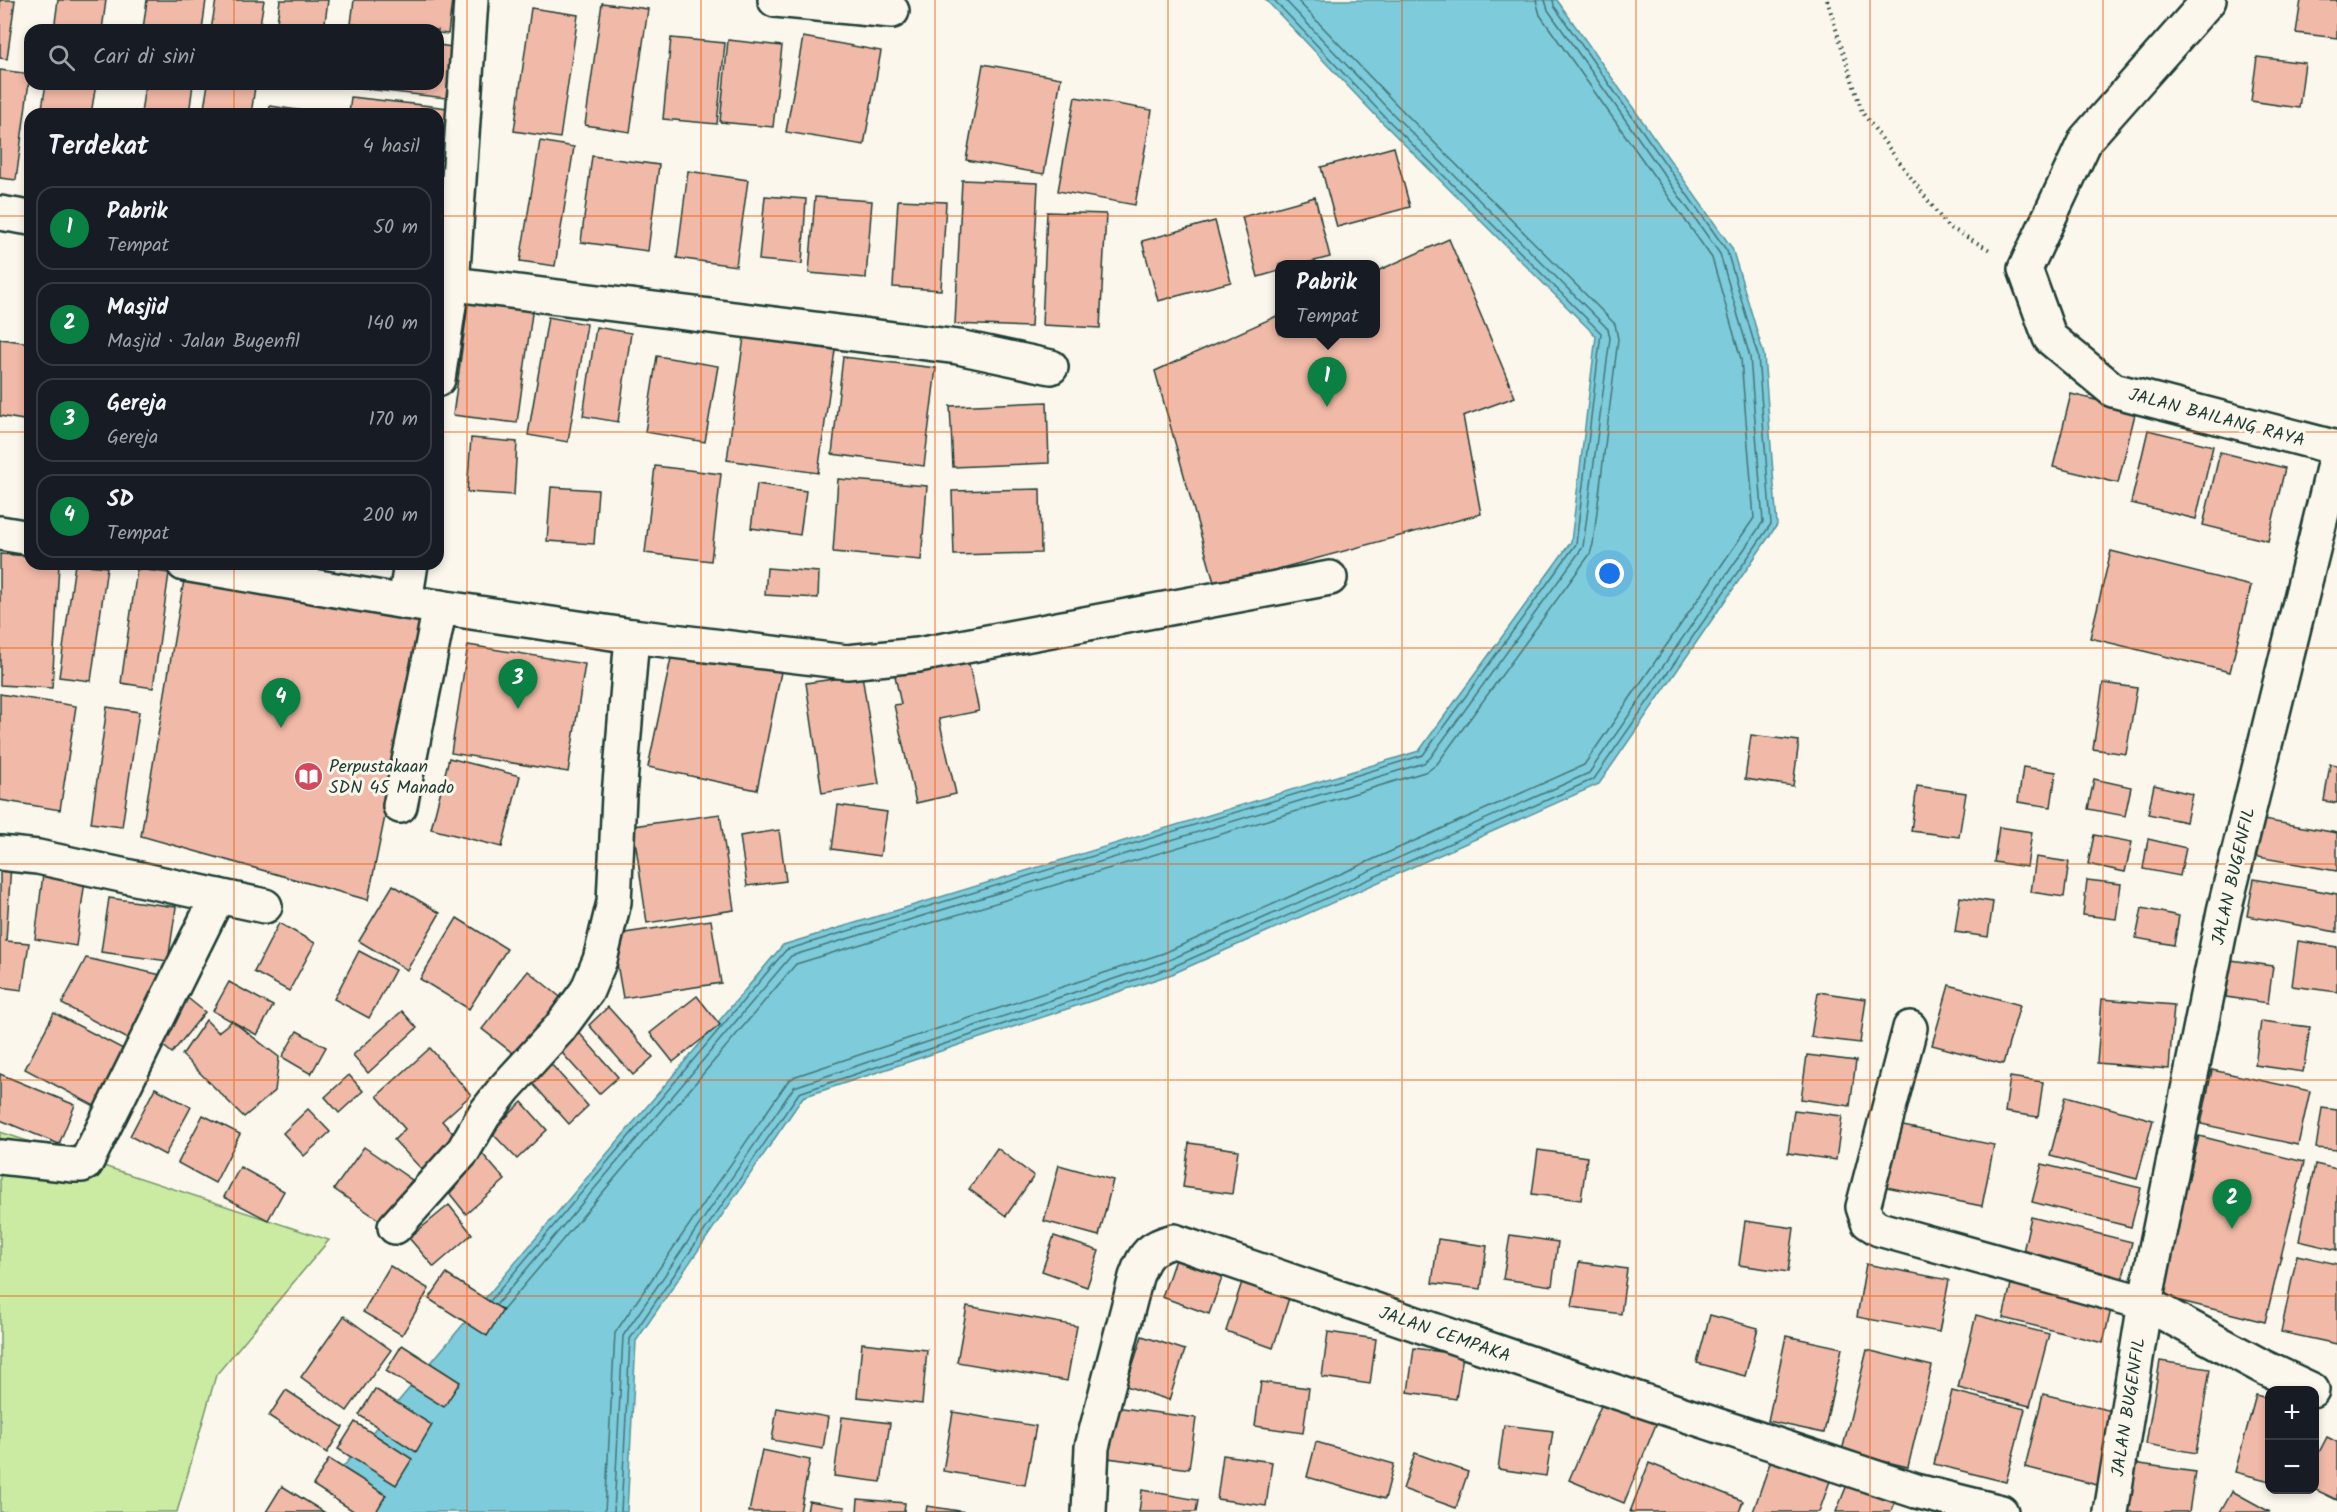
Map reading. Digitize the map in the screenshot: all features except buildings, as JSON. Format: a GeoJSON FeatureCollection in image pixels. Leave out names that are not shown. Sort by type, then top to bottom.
{"type":"FeatureCollection","features":[{"type":"Feature","properties":{"kind":"main road"},"geometry":{"type":"LineString","coordinates":[[471,0],[445,284],[958,347],[1051,367]]}},
{"type":"Feature","properties":{"kind":"main road"},"geometry":{"type":"LineString","coordinates":[[775,0],[892,11]]}},
{"type":"Feature","properties":{"kind":"main road"},"geometry":{"type":"LineString","coordinates":[[2025,268],[2086,139],[2209,0]]}},
{"type":"Feature","properties":{"kind":"main road"},"geometry":{"type":"LineString","coordinates":[[0,213],[24,217]]}},
{"type":"Feature","properties":{"kind":"main road","name":"JALAN BAILANG RAYA"},"geometry":{"type":"LineString","coordinates":[[2025,268],[2050,338],[2113,390],[2337,450]]}},
{"type":"Feature","properties":{"kind":"main road","name":"JALAN BUGENFIL"},"geometry":{"type":"LineString","coordinates":[[2111,1512],[2145,1303],[2224,912],[2337,450]]}},
{"type":"Feature","properties":{"kind":"main road"},"geometry":{"type":"LineString","coordinates":[[0,533],[24,537]]}},
{"type":"Feature","properties":{"kind":"main road"},"geometry":{"type":"LineString","coordinates":[[219,570],[405,602],[632,636],[846,662],[918,655],[1330,578]]}},
{"type":"Feature","properties":{"kind":"main road"},"geometry":{"type":"LineString","coordinates":[[405,602],[410,570]]}},
{"type":"Feature","properties":{"kind":"main road"},"geometry":{"type":"LineString","coordinates":[[400,806],[440,607]]}},
{"type":"Feature","properties":{"kind":"main road"},"geometry":{"type":"LineString","coordinates":[[395,1227],[463,1151],[484,1115],[505,1088],[559,1029],[587,991],[600,960],[614,902],[619,796],[632,636]]}},
{"type":"Feature","properties":{"kind":"main road"},"geometry":{"type":"LineString","coordinates":[[0,853],[38,857],[265,906]]}},
{"type":"Feature","properties":{"kind":"main road"},"geometry":{"type":"LineString","coordinates":[[0,1157],[74,1165],[86,1163],[218,896]]}},
{"type":"Feature","properties":{"kind":"main road"},"geometry":{"type":"LineString","coordinates":[[1910,1028],[1863,1207],[1868,1222],[1879,1229],[2145,1303],[2303,1386]]}},
{"type":"Feature","properties":{"kind":"main road","name":"JALAN CEMPAKA"},"geometry":{"type":"LineString","coordinates":[[1089,1512],[1092,1447],[1140,1263],[1149,1251],[1160,1244],[1174,1241],[1553,1371],[1916,1491],[2001,1512]]}},
{"type":"Feature","properties":{"kind":"main road"},"geometry":{"type":"LineString","coordinates":[[2319,1394],[2337,1402]]}},
{"type":"Feature","properties":{"kind":"path"},"geometry":{"type":"LineString","coordinates":[[1827,0],[1863,112],[1869,122],[1947,226],[2025,268]]}},
{"type":"Feature","properties":{"kind":"green space"},"geometry":{"type":"Polygon","coordinates":[[[0,1132],[329,1240],[216,1375],[177,1512],[0,1512],[0,1132]]]}},
{"type":"Feature","properties":{"kind":"water"},"geometry":{"type":"Polygon","coordinates":[[[1266,0],[1557,0],[1732,248],[1764,355],[1777,525],[1599,784],[1172,974],[803,1097],[636,1341],[627,1512],[357,1512],[343,1467],[783,945],[1419,751],[1571,542],[1596,336],[1380,120],[1266,0]]]}},
{"type":"Feature","properties":{"kind":"place","name":"Pabrik"},"geometry":{"type":"Point","coordinates":[1327,407]}},
{"type":"Feature","properties":{"kind":"place","name":"Gereja"},"geometry":{"type":"Point","coordinates":[518,709]}},
{"type":"Feature","properties":{"kind":"place","name":"SD"},"geometry":{"type":"Point","coordinates":[281,728]}},
{"type":"Feature","properties":{"kind":"place","name":"Perpustakaan SDN 45 Manado"},"geometry":{"type":"Point","coordinates":[308,776]}},
{"type":"Feature","properties":{"kind":"place","name":"Masjid"},"geometry":{"type":"Point","coordinates":[2232,1229]}}]}
